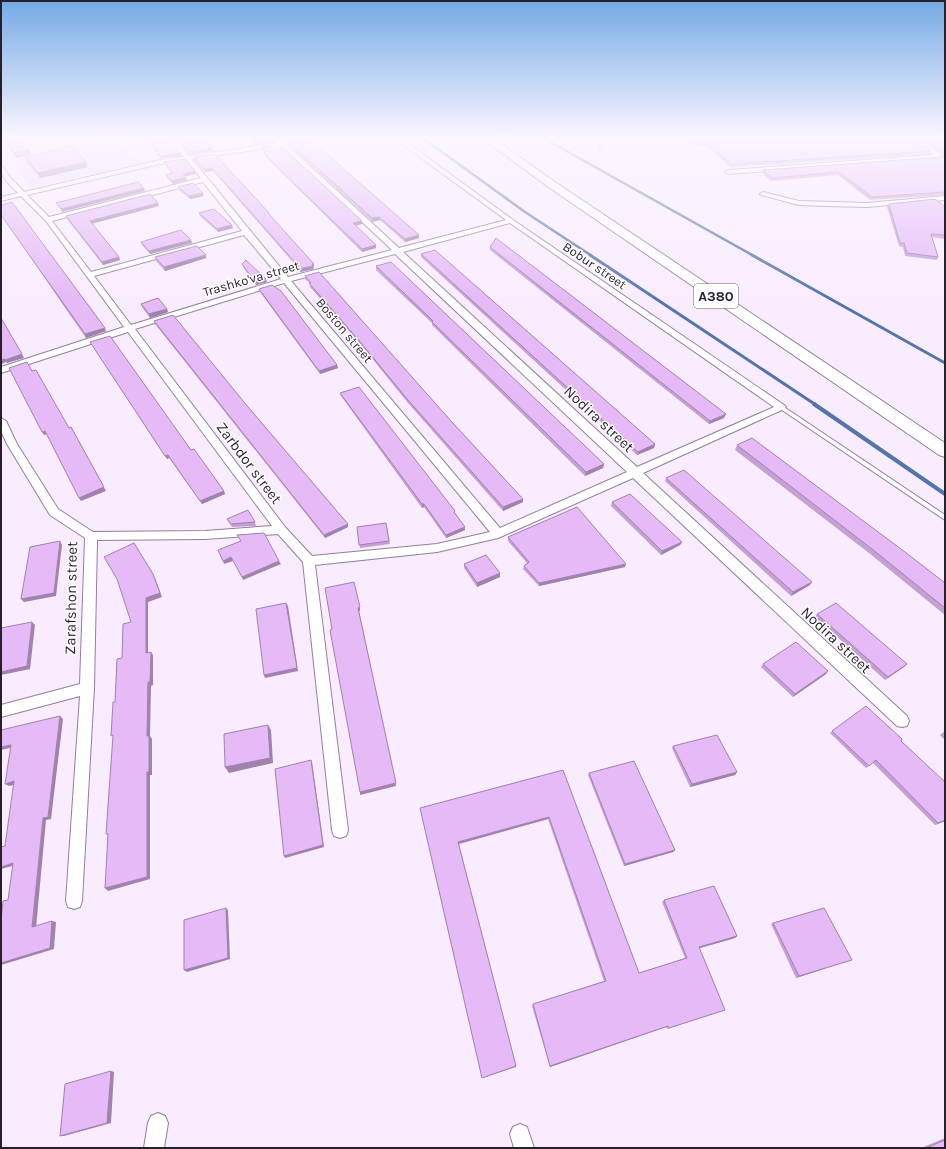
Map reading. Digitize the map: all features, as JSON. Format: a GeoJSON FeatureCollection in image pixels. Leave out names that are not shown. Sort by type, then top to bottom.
{"type":"FeatureCollection","features":[{"type":"Feature","properties":{"kind":"highway","name":"A380"},"geometry":{"type":"LineString","coordinates":[[562,193],[945,451]]}},
{"type":"Feature","properties":{"kind":"street"},"geometry":{"type":"LineString","coordinates":[[1,199],[29,193]]}},
{"type":"Feature","properties":{"kind":"street"},"geometry":{"type":"LineString","coordinates":[[48,220],[154,193]]}},
{"type":"Feature","properties":{"kind":"street","name":"Boston street"},"geometry":{"type":"LineString","coordinates":[[216,193],[246,232],[498,534]]}},
{"type":"Feature","properties":{"kind":"street","name":"Nodira street"},"geometry":{"type":"LineString","coordinates":[[334,193],[902,721]]}},
{"type":"Feature","properties":{"kind":"street","name":"Bobur street"},"geometry":{"type":"LineString","coordinates":[[472,193],[781,407]]}},
{"type":"Feature","properties":{"kind":"street","name":"Zarbdor street"},"geometry":{"type":"LineString","coordinates":[[23,194],[48,220],[281,530],[309,561]]}},
{"type":"Feature","properties":{"kind":"street"},"geometry":{"type":"LineString","coordinates":[[763,194],[799,203],[826,204],[867,204],[945,198]]}},
{"type":"Feature","properties":{"kind":"street","name":"Trashko'va street"},"geometry":{"type":"LineString","coordinates":[[1,370],[129,328],[286,280],[511,221]]}},
{"type":"Feature","properties":{"kind":"street"},"geometry":{"type":"LineString","coordinates":[[89,275],[246,232]]}},
{"type":"Feature","properties":{"kind":"street"},"geometry":{"type":"LineString","coordinates":[[340,830],[309,561],[437,548],[498,534],[635,474],[781,407]]}},
{"type":"Feature","properties":{"kind":"street","name":"Zarafshon street"},"geometry":{"type":"LineString","coordinates":[[1,421],[12,444],[54,512],[91,536],[87,688],[74,901]]}},
{"type":"Feature","properties":{"kind":"street"},"geometry":{"type":"LineString","coordinates":[[91,536],[205,535],[281,530]]}},
{"type":"Feature","properties":{"kind":"street"},"geometry":{"type":"LineString","coordinates":[[1,711],[87,688]]}},
{"type":"Feature","properties":{"kind":"street"},"geometry":{"type":"LineString","coordinates":[[154,1148],[158,1123]]}},
{"type":"Feature","properties":{"kind":"lane"},"geometry":{"type":"LineString","coordinates":[[781,407],[945,518]]}},
{"type":"Feature","properties":{"kind":"building"},"geometry":{"type":"Polygon","coordinates":[[[97,193],[126,193],[61,209],[56,203],[97,193]]]}},
{"type":"Feature","properties":{"kind":"building"},"geometry":{"type":"Polygon","coordinates":[[[185,193],[203,193],[189,196],[185,193]]]}},
{"type":"Feature","properties":{"kind":"building"},"geometry":{"type":"Polygon","coordinates":[[[234,193],[250,193],[314,264],[312,264],[313,266],[299,269],[299,267],[234,193]]]}},
{"type":"Feature","properties":{"kind":"building"},"geometry":{"type":"Polygon","coordinates":[[[304,193],[331,193],[362,221],[353,223],[376,245],[362,249],[304,193]]]}},
{"type":"Feature","properties":{"kind":"building"},"geometry":{"type":"Polygon","coordinates":[[[344,193],[371,193],[419,235],[405,239],[379,217],[372,218],[344,193]]]}},
{"type":"Feature","properties":{"kind":"building"},"geometry":{"type":"Polygon","coordinates":[[[866,193],[936,193],[872,197],[866,193]]]}},
{"type":"Feature","properties":{"kind":"building"},"geometry":{"type":"Polygon","coordinates":[[[150,194],[158,203],[90,221],[119,257],[102,262],[66,216],[150,194]]]}},
{"type":"Feature","properties":{"kind":"building"},"geometry":{"type":"Polygon","coordinates":[[[935,199],[945,207],[945,235],[931,234],[938,257],[907,253],[904,243],[900,243],[889,204],[935,199]]]}},
{"type":"Feature","properties":{"kind":"building"},"geometry":{"type":"Polygon","coordinates":[[[12,202],[105,328],[85,334],[1,215],[1,205],[12,202]]]}},
{"type":"Feature","properties":{"kind":"building"},"geometry":{"type":"Polygon","coordinates":[[[214,209],[232,225],[217,229],[199,213],[214,209]]]}},
{"type":"Feature","properties":{"kind":"building"},"geometry":{"type":"Polygon","coordinates":[[[181,230],[191,240],[149,251],[141,242],[181,230]]]}},
{"type":"Feature","properties":{"kind":"building"},"geometry":{"type":"Polygon","coordinates":[[[496,238],[726,414],[710,421],[490,247],[496,238]]]}},
{"type":"Feature","properties":{"kind":"building"},"geometry":{"type":"Polygon","coordinates":[[[197,246],[206,255],[164,267],[155,257],[197,246]]]}},
{"type":"Feature","properties":{"kind":"building"},"geometry":{"type":"Polygon","coordinates":[[[435,250],[655,444],[638,452],[421,254],[435,250]]]}},
{"type":"Feature","properties":{"kind":"building"},"geometry":{"type":"Polygon","coordinates":[[[246,260],[266,279],[255,282],[242,264],[246,260]]]}},
{"type":"Feature","properties":{"kind":"building"},"geometry":{"type":"Polygon","coordinates":[[[391,262],[604,464],[586,472],[376,266],[391,262]]]}},
{"type":"Feature","properties":{"kind":"building"},"geometry":{"type":"Polygon","coordinates":[[[319,272],[451,421],[523,499],[503,507],[408,400],[309,283],[311,283],[305,276],[319,272]]]}},
{"type":"Feature","properties":{"kind":"building"},"geometry":{"type":"Polygon","coordinates":[[[272,285],[281,291],[337,365],[319,371],[259,289],[272,285]]]}},
{"type":"Feature","properties":{"kind":"building"},"geometry":{"type":"Polygon","coordinates":[[[158,298],[167,309],[149,314],[141,304],[158,298]]]}},
{"type":"Feature","properties":{"kind":"building"},"geometry":{"type":"Polygon","coordinates":[[[173,315],[248,407],[348,524],[324,535],[154,321],[173,315]]]}},
{"type":"Feature","properties":{"kind":"building"},"geometry":{"type":"Polygon","coordinates":[[[1,318],[22,354],[5,360],[1,360],[1,318]]]}},
{"type":"Feature","properties":{"kind":"building"},"geometry":{"type":"Polygon","coordinates":[[[110,336],[191,450],[194,449],[224,491],[200,501],[168,455],[165,456],[90,342],[110,336]]]}},
{"type":"Feature","properties":{"kind":"building"},"geometry":{"type":"Polygon","coordinates":[[[27,362],[32,371],[36,370],[69,428],[71,427],[104,487],[79,498],[45,431],[42,432],[9,368],[27,362]]]}},
{"type":"Feature","properties":{"kind":"building"},"geometry":{"type":"Polygon","coordinates":[[[359,387],[455,511],[454,512],[465,527],[446,535],[424,504],[422,504],[340,393],[359,387]]]}},
{"type":"Feature","properties":{"kind":"building"},"geometry":{"type":"Polygon","coordinates":[[[752,438],[945,583],[945,608],[872,549],[737,445],[752,438]]]}},
{"type":"Feature","properties":{"kind":"building"},"geometry":{"type":"Polygon","coordinates":[[[684,470],[812,582],[793,592],[666,478],[684,470]]]}},
{"type":"Feature","properties":{"kind":"building"},"geometry":{"type":"Polygon","coordinates":[[[630,494],[682,542],[662,551],[612,502],[630,494]]]}},
{"type":"Feature","properties":{"kind":"building"},"geometry":{"type":"Polygon","coordinates":[[[577,507],[626,564],[539,583],[524,566],[529,562],[508,537],[577,507]]]}},
{"type":"Feature","properties":{"kind":"building"},"geometry":{"type":"Polygon","coordinates":[[[248,510],[255,522],[231,524],[227,519],[248,510]]]}},
{"type":"Feature","properties":{"kind":"building"},"geometry":{"type":"Polygon","coordinates":[[[386,523],[389,541],[359,545],[357,527],[386,523]]]}},
{"type":"Feature","properties":{"kind":"building"},"geometry":{"type":"Polygon","coordinates":[[[264,533],[279,561],[242,577],[231,557],[223,561],[218,550],[241,541],[237,535],[264,533]]]}},
{"type":"Feature","properties":{"kind":"building"},"geometry":{"type":"Polygon","coordinates":[[[60,541],[54,593],[21,599],[30,547],[60,541]]]}},
{"type":"Feature","properties":{"kind":"building"},"geometry":{"type":"Polygon","coordinates":[[[134,543],[153,574],[160,593],[146,598],[146,653],[151,652],[150,682],[148,682],[147,736],[149,736],[149,772],[147,772],[147,877],[105,888],[108,834],[106,834],[113,735],[111,736],[113,702],[115,702],[117,659],[122,658],[123,624],[131,622],[117,579],[104,557],[134,543]]]}},
{"type":"Feature","properties":{"kind":"building"},"geometry":{"type":"Polygon","coordinates":[[[486,555],[500,573],[477,583],[464,564],[486,555]]]}},
{"type":"Feature","properties":{"kind":"building"},"geometry":{"type":"Polygon","coordinates":[[[354,582],[360,607],[358,608],[396,783],[360,792],[330,630],[332,629],[325,588],[354,582]]]}},
{"type":"Feature","properties":{"kind":"building"},"geometry":{"type":"Polygon","coordinates":[[[286,603],[297,668],[264,675],[256,609],[286,603]]]}},
{"type":"Feature","properties":{"kind":"building"},"geometry":{"type":"Polygon","coordinates":[[[836,603],[907,664],[888,677],[817,614],[836,603]]]}},
{"type":"Feature","properties":{"kind":"building"},"geometry":{"type":"Polygon","coordinates":[[[32,622],[27,666],[1,672],[1,628],[32,622]]]}},
{"type":"Feature","properties":{"kind":"building"},"geometry":{"type":"Polygon","coordinates":[[[796,642],[828,671],[795,694],[763,664],[796,642]]]}},
{"type":"Feature","properties":{"kind":"building"},"geometry":{"type":"Polygon","coordinates":[[[866,706],[945,782],[945,820],[938,823],[876,760],[869,766],[832,731],[866,706]]]}},
{"type":"Feature","properties":{"kind":"building"},"geometry":{"type":"Polygon","coordinates":[[[60,716],[48,817],[43,818],[32,927],[52,921],[50,948],[1,963],[1,921],[3,901],[8,900],[13,863],[1,867],[1,847],[5,846],[14,781],[5,784],[11,745],[1,747],[1,730],[60,716]]]}},
{"type":"Feature","properties":{"kind":"building"},"geometry":{"type":"Polygon","coordinates":[[[268,725],[270,758],[225,767],[224,734],[268,725]]]}},
{"type":"Feature","properties":{"kind":"building"},"geometry":{"type":"Polygon","coordinates":[[[717,735],[737,772],[692,784],[673,746],[717,735]]]}},
{"type":"Feature","properties":{"kind":"building"},"geometry":{"type":"Polygon","coordinates":[[[311,760],[323,845],[284,856],[275,769],[311,760]]]}},
{"type":"Feature","properties":{"kind":"building"},"geometry":{"type":"Polygon","coordinates":[[[634,761],[675,850],[625,864],[589,773],[634,761]]]}},
{"type":"Feature","properties":{"kind":"building"},"geometry":{"type":"Polygon","coordinates":[[[563,770],[639,973],[687,958],[664,900],[714,886],[737,936],[699,947],[725,1010],[669,1028],[668,1026],[550,1066],[533,1004],[606,981],[549,817],[458,842],[516,1066],[482,1078],[420,808],[563,770]]]}},
{"type":"Feature","properties":{"kind":"building"},"geometry":{"type":"Polygon","coordinates":[[[226,908],[228,958],[184,970],[184,920],[226,908]]]}},
{"type":"Feature","properties":{"kind":"building"},"geometry":{"type":"Polygon","coordinates":[[[824,908],[852,960],[799,976],[773,923],[824,908]]]}},
{"type":"Feature","properties":{"kind":"building"},"geometry":{"type":"Polygon","coordinates":[[[111,1071],[107,1123],[60,1136],[65,1084],[111,1071]]]}},
{"type":"Feature","properties":{"kind":"building"},"geometry":{"type":"Polygon","coordinates":[[[945,1140],[945,1148],[926,1148],[945,1140]]]}},
{"type":"Feature","properties":{"kind":"waterway"},"geometry":{"type":"LineString","coordinates":[[498,193],[592,256]]}},
{"type":"Feature","properties":{"kind":"waterway"},"geometry":{"type":"LineString","coordinates":[[641,193],[754,256]]}},
{"type":"Feature","properties":{"kind":"waterway"},"geometry":{"type":"LineString","coordinates":[[590,255],[816,405]]}},
{"type":"Feature","properties":{"kind":"waterway"},"geometry":{"type":"LineString","coordinates":[[752,255],[945,363]]}},
{"type":"Feature","properties":{"kind":"waterway"},"geometry":{"type":"LineString","coordinates":[[814,404],[945,494]]}}]}
